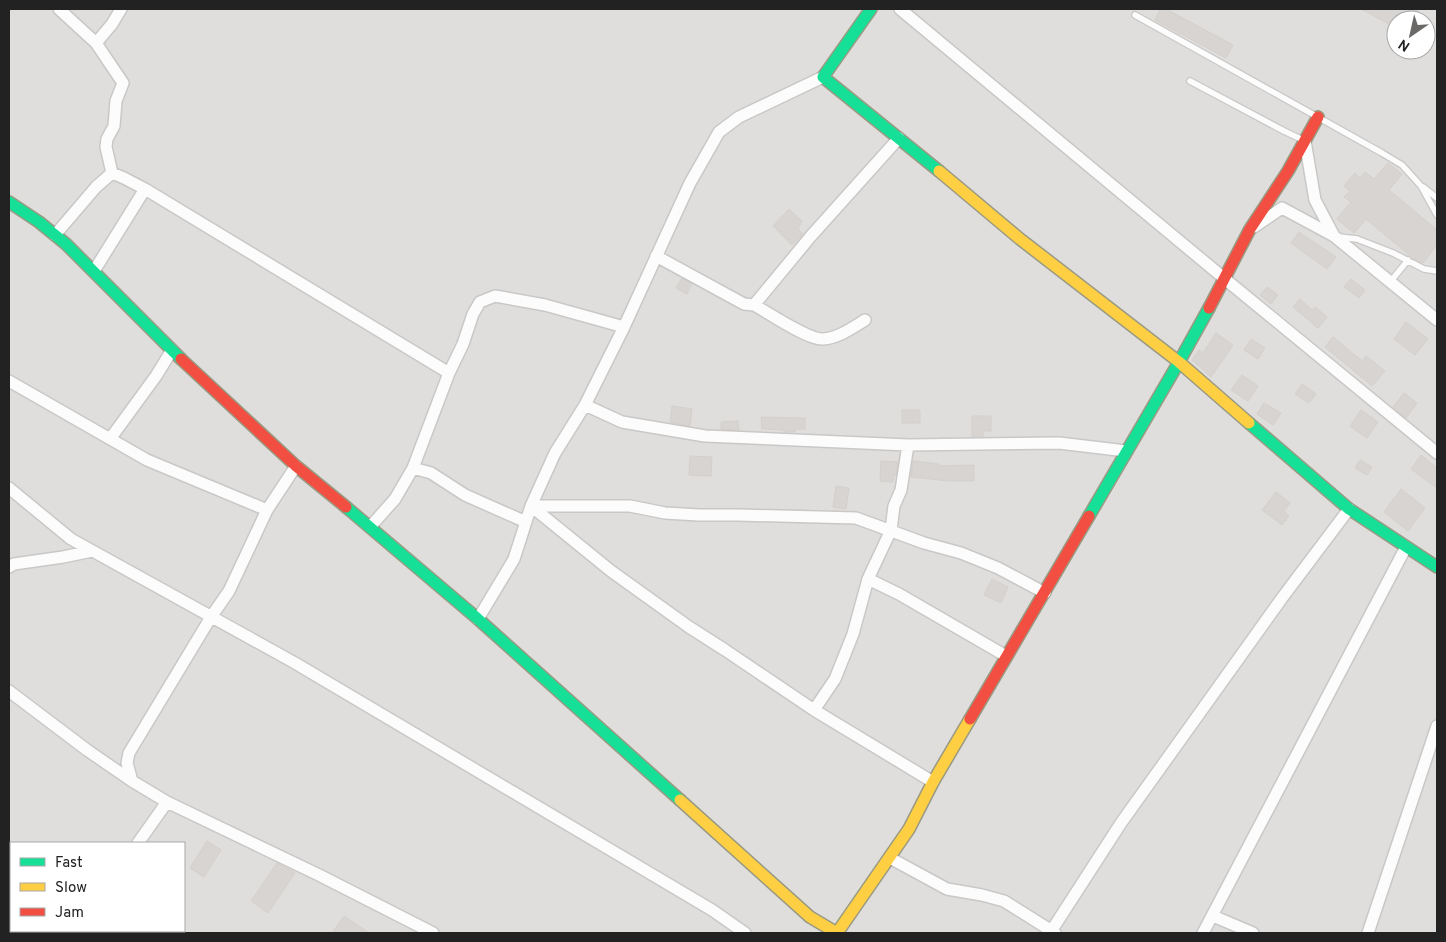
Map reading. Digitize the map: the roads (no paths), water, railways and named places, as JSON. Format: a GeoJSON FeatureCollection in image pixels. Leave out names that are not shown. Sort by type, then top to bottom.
{"type":"FeatureCollection","features":[{"type":"Feature","properties":{"kind":"street"},"geometry":{"type":"LineString","coordinates":[[59,9],[96,43],[123,83],[116,100],[114,126],[107,139],[106,147],[112,173]]}},
{"type":"Feature","properties":{"kind":"street"},"geometry":{"type":"LineString","coordinates":[[96,43],[112,24],[121,9]]}},
{"type":"Feature","properties":{"kind":"street"},"geometry":{"type":"LineString","coordinates":[[478,619],[514,559],[531,506],[555,453],[585,405],[690,183],[719,132],[739,117],[823,77],[870,9]]}},
{"type":"Feature","properties":{"kind":"street"},"geometry":{"type":"LineString","coordinates":[[900,9],[1437,453]]}},
{"type":"Feature","properties":{"kind":"street"},"geometry":{"type":"LineString","coordinates":[[823,77],[1020,239],[1179,362],[1349,509],[1437,567]]}},
{"type":"Feature","properties":{"kind":"street"},"geometry":{"type":"LineString","coordinates":[[9,202],[56,235],[172,350],[296,466],[478,619],[810,917],[837,933],[908,829],[1006,656],[1045,593],[1126,450],[1179,362],[1226,279],[1250,229],[1318,117]]}},
{"type":"Feature","properties":{"kind":"street"},"geometry":{"type":"LineString","coordinates":[[754,305],[811,236],[899,138]]}},
{"type":"Feature","properties":{"kind":"street"},"geometry":{"type":"LineString","coordinates":[[1305,141],[1315,200],[1334,236]]}},
{"type":"Feature","properties":{"kind":"street"},"geometry":{"type":"LineString","coordinates":[[112,173],[145,189],[449,372]]}},
{"type":"Feature","properties":{"kind":"street"},"geometry":{"type":"LineString","coordinates":[[56,235],[96,187],[112,173]]}},
{"type":"Feature","properties":{"kind":"street"},"geometry":{"type":"LineString","coordinates":[[94,271],[145,189]]}},
{"type":"Feature","properties":{"kind":"street"},"geometry":{"type":"LineString","coordinates":[[1250,229],[1282,208],[1334,236],[1437,318]]}},
{"type":"Feature","properties":{"kind":"street"},"geometry":{"type":"LineString","coordinates":[[656,256],[744,304],[754,305],[809,336],[821,339],[832,338],[865,320]]}},
{"type":"Feature","properties":{"kind":"street"},"geometry":{"type":"LineString","coordinates":[[370,527],[395,499],[413,468],[449,372],[463,344],[473,314],[480,302],[495,296],[545,305],[624,326]]}},
{"type":"Feature","properties":{"kind":"street"},"geometry":{"type":"LineString","coordinates":[[110,439],[156,376],[172,350]]}},
{"type":"Feature","properties":{"kind":"street"},"geometry":{"type":"LineString","coordinates":[[9,381],[147,460],[267,510]]}},
{"type":"Feature","properties":{"kind":"street"},"geometry":{"type":"LineString","coordinates":[[585,405],[622,422],[705,436],[908,445],[1060,444],[1126,450]]}},
{"type":"Feature","properties":{"kind":"street"},"geometry":{"type":"LineString","coordinates":[[814,710],[835,679],[853,634],[868,579],[891,530],[894,506],[901,490],[908,445]]}},
{"type":"Feature","properties":{"kind":"street"},"geometry":{"type":"LineString","coordinates":[[132,781],[127,763],[128,753],[229,592],[267,510],[296,466]]}},
{"type":"Feature","properties":{"kind":"street"},"geometry":{"type":"LineString","coordinates":[[413,468],[431,473],[465,494],[526,522]]}},
{"type":"Feature","properties":{"kind":"street"},"geometry":{"type":"LineString","coordinates":[[9,488],[72,539],[295,663],[712,910],[746,933]]}},
{"type":"Feature","properties":{"kind":"street"},"geometry":{"type":"LineString","coordinates":[[531,506],[630,506],[665,513],[698,516],[738,515],[856,518],[924,543],[961,553],[998,568],[1045,593]]}},
{"type":"Feature","properties":{"kind":"street"},"geometry":{"type":"LineString","coordinates":[[531,506],[610,571],[689,627],[814,710],[933,782]]}},
{"type":"Feature","properties":{"kind":"street"},"geometry":{"type":"LineString","coordinates":[[890,858],[947,889],[982,895],[1004,902],[1052,932],[1126,816],[1282,598],[1349,509]]}},
{"type":"Feature","properties":{"kind":"street"},"geometry":{"type":"LineString","coordinates":[[1203,933],[1406,547]]}},
{"type":"Feature","properties":{"kind":"street"},"geometry":{"type":"LineString","coordinates":[[9,567],[14,564],[63,557],[92,550]]}},
{"type":"Feature","properties":{"kind":"street"},"geometry":{"type":"LineString","coordinates":[[868,579],[899,594],[1006,656]]}},
{"type":"Feature","properties":{"kind":"street"},"geometry":{"type":"LineString","coordinates":[[9,691],[87,750],[167,802],[320,875],[433,933]]}},
{"type":"Feature","properties":{"kind":"street"},"geometry":{"type":"LineString","coordinates":[[1368,933],[1437,726]]}},
{"type":"Feature","properties":{"kind":"street"},"geometry":{"type":"LineString","coordinates":[[139,842],[167,802]]}},
{"type":"Feature","properties":{"kind":"street"},"geometry":{"type":"LineString","coordinates":[[1213,916],[1253,933]]}},
{"type":"Feature","properties":{"kind":"lane"},"geometry":{"type":"LineString","coordinates":[[1135,15],[1402,165],[1421,186],[1437,198]]}},
{"type":"Feature","properties":{"kind":"lane"},"geometry":{"type":"LineString","coordinates":[[1190,80],[1305,141]]}},
{"type":"Feature","properties":{"kind":"lane"},"geometry":{"type":"LineString","coordinates":[[1421,186],[1437,215]]}},
{"type":"Feature","properties":{"kind":"lane"},"geometry":{"type":"LineString","coordinates":[[1334,236],[1358,239],[1393,253],[1424,269],[1437,272]]}},
{"type":"Feature","properties":{"kind":"lane"},"geometry":{"type":"LineString","coordinates":[[1391,281],[1408,260]]}}]}
